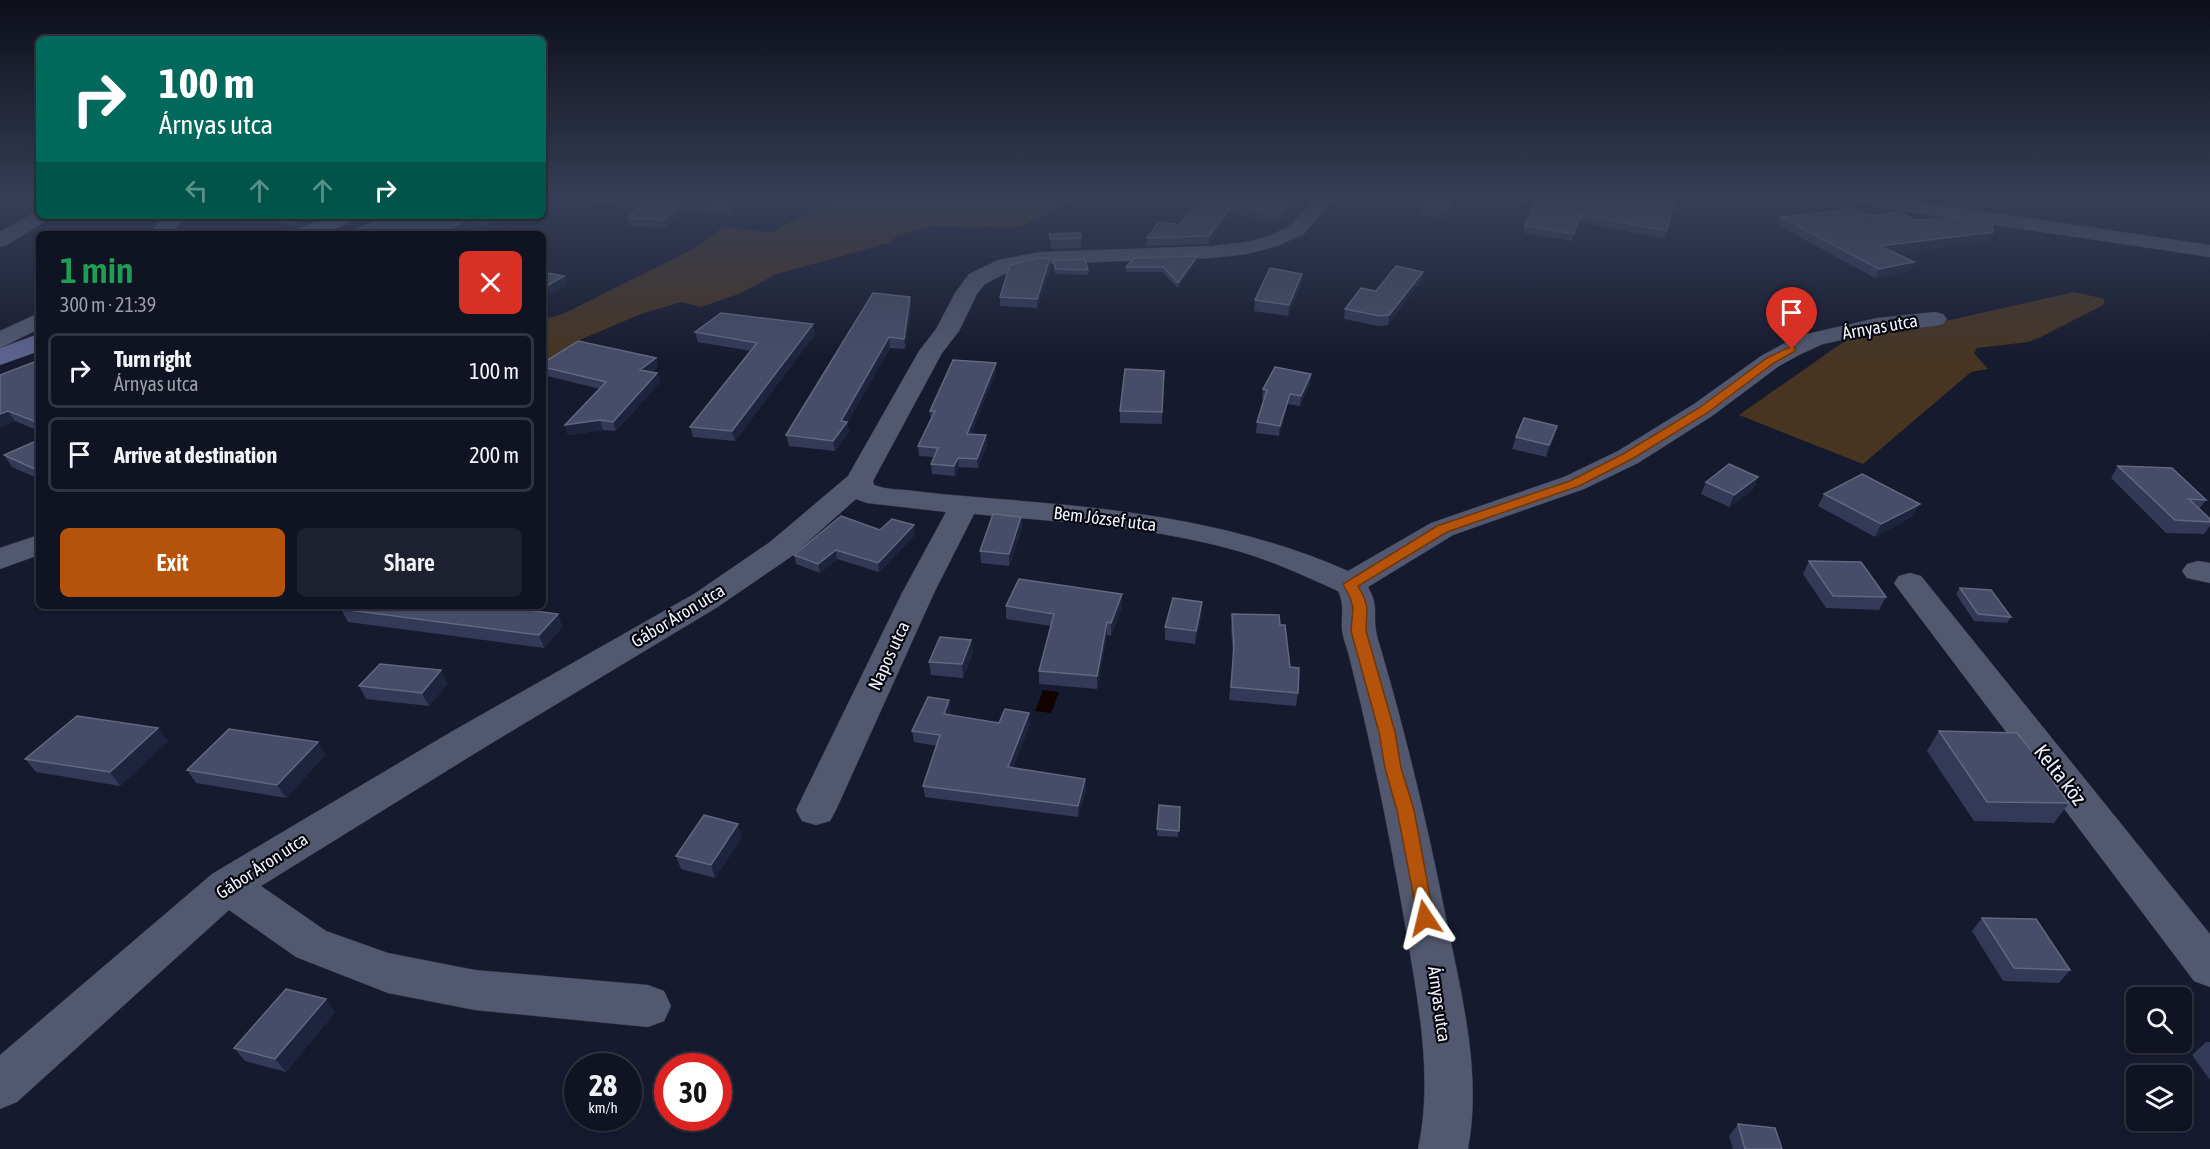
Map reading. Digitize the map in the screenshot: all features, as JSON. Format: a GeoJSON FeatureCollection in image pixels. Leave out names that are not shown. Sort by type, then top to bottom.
{"type":"FeatureCollection","features":[{"type":"Feature","properties":{"kind":"main road"},"geometry":{"type":"LineString","coordinates":[[0,357],[36,343]]}},
{"type":"Feature","properties":{"kind":"street","name":"Gábor Áron utca"},"geometry":{"type":"LineString","coordinates":[[0,1086],[227,885],[464,742],[705,602],[781,549],[859,481],[931,351],[947,331],[966,293],[977,279],[1006,264],[1040,258],[1165,254]]}},
{"type":"Feature","properties":{"kind":"street","name":"Árnyas utca"},"geometry":{"type":"LineString","coordinates":[[1443,1149],[1448,1124],[1449,1081],[1441,1004],[1405,810],[1393,768],[1387,732],[1359,631],[1360,608],[1350,584],[1442,529],[1574,483],[1628,457],[1703,410],[1770,361],[1792,349],[1815,339],[1877,325],[1935,319]]}},
{"type":"Feature","properties":{"kind":"street"},"geometry":{"type":"LineString","coordinates":[[0,341],[36,322]]}},
{"type":"Feature","properties":{"kind":"street","name":"Bem József utca"},"geometry":{"type":"LineString","coordinates":[[859,481],[860,488],[867,494],[1161,526],[1239,542],[1306,562],[1350,584]]}},
{"type":"Feature","properties":{"kind":"street","name":"Napos utca"},"geometry":{"type":"LineString","coordinates":[[816,810],[918,593],[965,504]]}},
{"type":"Feature","properties":{"kind":"street"},"geometry":{"type":"LineString","coordinates":[[0,559],[36,545]]}},
{"type":"Feature","properties":{"kind":"street","name":"Kelta köz"},"geometry":{"type":"LineString","coordinates":[[1910,583],[2210,967]]}},
{"type":"Feature","properties":{"kind":"street"},"geometry":{"type":"LineString","coordinates":[[227,885],[311,944],[388,973],[475,990],[648,1006]]}},
{"type":"Feature","properties":{"kind":"shaded area"},"geometry":{"type":"Polygon","coordinates":[[[684,254],[850,254],[776,274],[741,293],[701,307],[681,302],[641,314],[582,339],[546,360],[546,319],[567,312],[684,254]]]}},
{"type":"Feature","properties":{"kind":"shaded area"},"geometry":{"type":"Polygon","coordinates":[[[2074,292],[2105,299],[2103,305],[2028,342],[1977,348],[1974,353],[1988,369],[1971,372],[1863,464],[1739,415],[1852,336],[1868,331],[1941,322],[2074,292]]]}},
{"type":"Feature","properties":{"kind":"shaded area"},"geometry":{"type":"Polygon","coordinates":[[[1043,690],[1059,692],[1051,713],[1035,711],[1043,690]]]}},
{"type":"Feature","properties":{"kind":"building"},"geometry":{"type":"Polygon","coordinates":[[[1850,254],[1896,254],[1914,262],[1879,269],[1850,254]]]}},
{"type":"Feature","properties":{"kind":"building"},"geometry":{"type":"Polygon","coordinates":[[[1197,256],[1178,283],[1163,267],[1126,267],[1134,258],[1197,256]]]}},
{"type":"Feature","properties":{"kind":"building"},"geometry":{"type":"Polygon","coordinates":[[[1050,258],[1037,299],[1000,297],[1010,265],[1050,258]]]}},
{"type":"Feature","properties":{"kind":"building"},"geometry":{"type":"Polygon","coordinates":[[[1085,259],[1088,270],[1055,269],[1054,261],[1085,259]]]}},
{"type":"Feature","properties":{"kind":"building"},"geometry":{"type":"Polygon","coordinates":[[[1396,266],[1423,272],[1389,315],[1380,316],[1345,309],[1361,288],[1376,291],[1396,266]]]}},
{"type":"Feature","properties":{"kind":"building"},"geometry":{"type":"Polygon","coordinates":[[[1270,268],[1302,274],[1289,305],[1255,300],[1270,268]]]}},
{"type":"Feature","properties":{"kind":"building"},"geometry":{"type":"Polygon","coordinates":[[[546,273],[564,276],[546,286],[546,273]]]}},
{"type":"Feature","properties":{"kind":"building"},"geometry":{"type":"Polygon","coordinates":[[[873,293],[910,297],[904,339],[889,337],[841,421],[847,422],[833,441],[786,435],[873,293]]]}},
{"type":"Feature","properties":{"kind":"building"},"geometry":{"type":"Polygon","coordinates":[[[721,313],[813,324],[732,431],[690,427],[757,343],[695,332],[721,313]]]}},
{"type":"Feature","properties":{"kind":"building"},"geometry":{"type":"Polygon","coordinates":[[[578,341],[656,358],[640,370],[657,373],[613,422],[600,420],[565,425],[606,382],[546,368],[546,361],[578,341]]]}},
{"type":"Feature","properties":{"kind":"building"},"geometry":{"type":"Polygon","coordinates":[[[953,360],[996,363],[967,434],[986,435],[977,459],[958,458],[954,466],[931,464],[938,448],[918,446],[935,411],[930,411],[953,360]]]}},
{"type":"Feature","properties":{"kind":"building"},"geometry":{"type":"Polygon","coordinates":[[[36,361],[36,422],[8,411],[0,414],[0,375],[36,361]]]}},
{"type":"Feature","properties":{"kind":"building"},"geometry":{"type":"Polygon","coordinates":[[[1275,367],[1311,374],[1301,396],[1290,394],[1280,426],[1257,422],[1267,390],[1263,389],[1275,367]]]}},
{"type":"Feature","properties":{"kind":"building"},"geometry":{"type":"Polygon","coordinates":[[[1125,369],[1164,371],[1162,412],[1120,411],[1125,369]]]}},
{"type":"Feature","properties":{"kind":"building"},"geometry":{"type":"Polygon","coordinates":[[[1524,418],[1557,426],[1549,445],[1516,437],[1524,418]]]}},
{"type":"Feature","properties":{"kind":"building"},"geometry":{"type":"Polygon","coordinates":[[[36,441],[36,470],[4,455],[36,441]]]}},
{"type":"Feature","properties":{"kind":"building"},"geometry":{"type":"Polygon","coordinates":[[[1729,464],[1758,477],[1734,495],[1706,482],[1729,464]]]}},
{"type":"Feature","properties":{"kind":"building"},"geometry":{"type":"Polygon","coordinates":[[[2118,466],[2172,468],[2206,500],[2189,499],[2210,519],[2210,522],[2175,520],[2118,466]]]}},
{"type":"Feature","properties":{"kind":"building"},"geometry":{"type":"Polygon","coordinates":[[[1862,474],[1920,504],[1881,524],[1824,494],[1862,474]]]}},
{"type":"Feature","properties":{"kind":"building"},"geometry":{"type":"Polygon","coordinates":[[[993,514],[1021,517],[1009,554],[980,551],[993,514]]]}},
{"type":"Feature","properties":{"kind":"building"},"geometry":{"type":"Polygon","coordinates":[[[841,516],[880,530],[892,519],[914,525],[878,563],[836,550],[818,564],[794,555],[841,516]]]}},
{"type":"Feature","properties":{"kind":"building"},"geometry":{"type":"Polygon","coordinates":[[[1809,561],[1861,562],[1886,597],[1833,596],[1809,561]]]}},
{"type":"Feature","properties":{"kind":"building"},"geometry":{"type":"Polygon","coordinates":[[[1019,579],[1122,594],[1111,623],[1107,622],[1097,676],[1039,671],[1054,614],[1006,606],[1019,579]]]}},
{"type":"Feature","properties":{"kind":"building"},"geometry":{"type":"Polygon","coordinates":[[[1960,588],[1991,590],[2011,617],[1978,614],[1960,588]]]}},
{"type":"Feature","properties":{"kind":"building"},"geometry":{"type":"Polygon","coordinates":[[[1173,598],[1202,602],[1196,631],[1165,627],[1173,598]]]}},
{"type":"Feature","properties":{"kind":"building"},"geometry":{"type":"Polygon","coordinates":[[[341,609],[520,609],[558,614],[539,635],[341,609]]]}},
{"type":"Feature","properties":{"kind":"building"},"geometry":{"type":"Polygon","coordinates":[[[1232,614],[1279,615],[1280,625],[1285,625],[1290,667],[1299,668],[1298,693],[1231,687],[1234,646],[1232,614]]]}},
{"type":"Feature","properties":{"kind":"building"},"geometry":{"type":"Polygon","coordinates":[[[940,637],[971,640],[962,664],[929,662],[940,637]]]}},
{"type":"Feature","properties":{"kind":"building"},"geometry":{"type":"Polygon","coordinates":[[[380,664],[441,670],[422,693],[359,686],[380,664]]]}},
{"type":"Feature","properties":{"kind":"building"},"geometry":{"type":"Polygon","coordinates":[[[928,697],[949,700],[944,714],[999,723],[1005,709],[1029,713],[1008,767],[1085,779],[1078,806],[923,786],[940,735],[912,731],[928,697]]]}},
{"type":"Feature","properties":{"kind":"building"},"geometry":{"type":"Polygon","coordinates":[[[77,716],[158,728],[110,772],[25,759],[77,716]]]}},
{"type":"Feature","properties":{"kind":"building"},"geometry":{"type":"Polygon","coordinates":[[[229,729],[318,742],[277,785],[187,770],[229,729]]]}},
{"type":"Feature","properties":{"kind":"building"},"geometry":{"type":"Polygon","coordinates":[[[1939,731],[2017,733],[2069,803],[1987,802],[1939,731]]]}},
{"type":"Feature","properties":{"kind":"building"},"geometry":{"type":"Polygon","coordinates":[[[1159,805],[1180,807],[1179,831],[1157,829],[1159,805]]]}},
{"type":"Feature","properties":{"kind":"building"},"geometry":{"type":"Polygon","coordinates":[[[704,815],[738,824],[711,865],[676,856],[704,815]]]}},
{"type":"Feature","properties":{"kind":"building"},"geometry":{"type":"Polygon","coordinates":[[[1982,918],[2036,919],[2070,970],[2014,968],[1982,918]]]}},
{"type":"Feature","properties":{"kind":"building"},"geometry":{"type":"Polygon","coordinates":[[[286,989],[326,999],[275,1059],[234,1048],[286,989]]]}},
{"type":"Feature","properties":{"kind":"building"},"geometry":{"type":"Polygon","coordinates":[[[1738,1124],[1775,1128],[1782,1149],[1745,1149],[1738,1124]]]}},
{"type":"Feature","properties":{"kind":"route"},"geometry":{"type":"LineString","coordinates":[[1425,918],[1405,810],[1393,768],[1387,732],[1359,631],[1360,608],[1350,584],[1442,529],[1574,483],[1628,457],[1703,410],[1770,361],[1792,349]]}}]}
